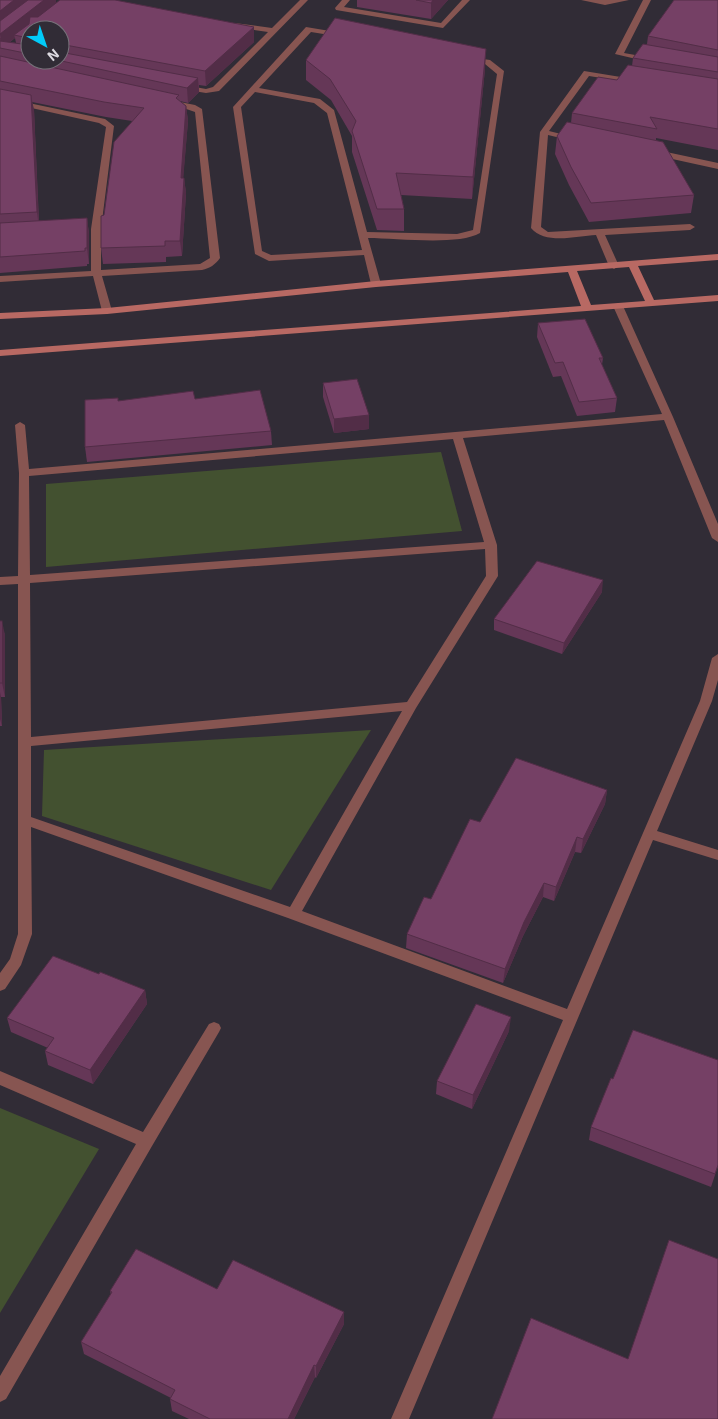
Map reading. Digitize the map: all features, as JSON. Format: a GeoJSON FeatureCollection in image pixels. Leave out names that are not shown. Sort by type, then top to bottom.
{"type":"FeatureCollection","features":[{"type":"Feature","properties":{"kind":"street"},"geometry":{"type":"LineString","coordinates":[[177,85],[206,91],[216,89],[304,0]]}},
{"type":"Feature","properties":{"kind":"street"},"geometry":{"type":"LineString","coordinates":[[346,0],[339,8],[443,26],[466,0]]}},
{"type":"Feature","properties":{"kind":"street"},"geometry":{"type":"LineString","coordinates":[[585,0],[604,3],[625,0]]}},
{"type":"Feature","properties":{"kind":"street"},"geometry":{"type":"LineString","coordinates":[[647,0],[619,54],[655,61]]}},
{"type":"Feature","properties":{"kind":"street"},"geometry":{"type":"LineString","coordinates":[[226,22],[273,31]]}},
{"type":"Feature","properties":{"kind":"street"},"geometry":{"type":"LineString","coordinates":[[347,36],[309,29],[237,107],[258,252],[269,258],[367,252]]}},
{"type":"Feature","properties":{"kind":"street"},"geometry":{"type":"LineString","coordinates":[[363,235],[457,237],[470,235],[477,231],[501,73],[487,62],[459,57]]}},
{"type":"Feature","properties":{"kind":"street"},"geometry":{"type":"LineString","coordinates":[[643,83],[587,73],[544,132],[536,228],[547,235],[690,227]]}},
{"type":"Feature","properties":{"kind":"street"},"geometry":{"type":"LineString","coordinates":[[253,89],[317,101],[330,112],[376,284]]}},
{"type":"Feature","properties":{"kind":"street"},"geometry":{"type":"LineString","coordinates":[[0,99],[102,121],[110,126],[91,229],[96,272],[107,311]]}},
{"type":"Feature","properties":{"kind":"street"},"geometry":{"type":"LineString","coordinates":[[0,279],[202,267],[211,263],[216,258],[199,111],[192,107],[163,101]]}},
{"type":"Feature","properties":{"kind":"street"},"geometry":{"type":"LineString","coordinates":[[544,132],[582,139]]}},
{"type":"Feature","properties":{"kind":"street"},"geometry":{"type":"LineString","coordinates":[[649,152],[718,166]]}},
{"type":"Feature","properties":{"kind":"street"},"geometry":{"type":"LineString","coordinates":[[599,232],[614,266]]}},
{"type":"Feature","properties":{"kind":"street"},"geometry":{"type":"LineString","coordinates":[[0,316],[107,311],[376,284],[718,257]]}},
{"type":"Feature","properties":{"kind":"street"},"geometry":{"type":"LineString","coordinates":[[632,264],[651,303]]}},
{"type":"Feature","properties":{"kind":"street"},"geometry":{"type":"LineString","coordinates":[[572,269],[587,308]]}},
{"type":"Feature","properties":{"kind":"street"},"geometry":{"type":"LineString","coordinates":[[0,353],[718,298]]}},
{"type":"Feature","properties":{"kind":"street"},"geometry":{"type":"LineString","coordinates":[[618,306],[668,417],[718,538]]}},
{"type":"Feature","properties":{"kind":"street"},"geometry":{"type":"LineString","coordinates":[[24,473],[668,417]]}},
{"type":"Feature","properties":{"kind":"street"},"geometry":{"type":"LineString","coordinates":[[0,985],[16,961],[25,934],[24,473],[20,425]]}},
{"type":"Feature","properties":{"kind":"street"},"geometry":{"type":"LineString","coordinates":[[293,914],[410,706],[492,576],[491,545],[457,436]]}},
{"type":"Feature","properties":{"kind":"street"},"geometry":{"type":"LineString","coordinates":[[0,581],[491,545]]}},
{"type":"Feature","properties":{"kind":"street"},"geometry":{"type":"LineString","coordinates":[[400,1419],[706,701],[718,658]]}},
{"type":"Feature","properties":{"kind":"street"},"geometry":{"type":"LineString","coordinates":[[25,742],[410,706]]}},
{"type":"Feature","properties":{"kind":"street"},"geometry":{"type":"LineString","coordinates":[[26,820],[293,914],[572,1017]]}},
{"type":"Feature","properties":{"kind":"street"},"geometry":{"type":"LineString","coordinates":[[650,834],[718,855]]}},
{"type":"Feature","properties":{"kind":"street"},"geometry":{"type":"LineString","coordinates":[[0,1393],[146,1141],[214,1028]]}},
{"type":"Feature","properties":{"kind":"street"},"geometry":{"type":"LineString","coordinates":[[0,1078],[146,1141]]}},
{"type":"Feature","properties":{"kind":"green space"},"geometry":{"type":"Polygon","coordinates":[[[441,452],[462,531],[46,567],[46,484],[441,452]]]}},
{"type":"Feature","properties":{"kind":"green space"},"geometry":{"type":"Polygon","coordinates":[[[371,730],[271,890],[42,816],[44,750],[371,730]]]}},
{"type":"Feature","properties":{"kind":"green space"},"geometry":{"type":"Polygon","coordinates":[[[0,1108],[99,1149],[0,1313],[0,1108]]]}},
{"type":"Feature","properties":{"kind":"building"},"geometry":{"type":"Polygon","coordinates":[[[0,0],[14,0],[0,11],[0,0]]]}},
{"type":"Feature","properties":{"kind":"building"},"geometry":{"type":"Polygon","coordinates":[[[28,0],[44,0],[0,34],[0,21],[28,0]]]}},
{"type":"Feature","properties":{"kind":"building"},"geometry":{"type":"Polygon","coordinates":[[[60,0],[115,0],[254,27],[205,71],[70,46],[70,20],[30,20],[30,17],[38,17],[60,0]]]}},
{"type":"Feature","properties":{"kind":"building"},"geometry":{"type":"Polygon","coordinates":[[[416,0],[433,0],[431,3],[416,0]]]}},
{"type":"Feature","properties":{"kind":"building"},"geometry":{"type":"Polygon","coordinates":[[[674,0],[718,0],[718,50],[648,36],[674,0]]]}},
{"type":"Feature","properties":{"kind":"building"},"geometry":{"type":"Polygon","coordinates":[[[335,18],[486,49],[473,177],[396,173],[404,209],[377,209],[352,131],[356,121],[330,79],[306,60],[335,18]]]}},
{"type":"Feature","properties":{"kind":"building"},"geometry":{"type":"Polygon","coordinates":[[[20,31],[20,36],[14,35],[20,31]]]}},
{"type":"Feature","properties":{"kind":"building"},"geometry":{"type":"Polygon","coordinates":[[[0,41],[20,44],[20,52],[0,48],[0,41]]]}},
{"type":"Feature","properties":{"kind":"building"},"geometry":{"type":"Polygon","coordinates":[[[643,44],[718,57],[718,72],[633,58],[643,44]]]}},
{"type":"Feature","properties":{"kind":"building"},"geometry":{"type":"Polygon","coordinates":[[[70,54],[198,78],[187,88],[70,63],[70,54]]]}},
{"type":"Feature","properties":{"kind":"building"},"geometry":{"type":"Polygon","coordinates":[[[0,56],[20,60],[20,70],[64,70],[179,95],[176,98],[186,106],[181,178],[184,178],[180,241],[165,241],[165,246],[101,248],[101,216],[104,215],[114,142],[144,108],[0,81],[0,56]]]}},
{"type":"Feature","properties":{"kind":"building"},"geometry":{"type":"Polygon","coordinates":[[[628,65],[718,79],[718,129],[650,117],[657,129],[572,113],[598,77],[617,80],[628,65]]]}},
{"type":"Feature","properties":{"kind":"building"},"geometry":{"type":"Polygon","coordinates":[[[0,89],[31,95],[37,212],[0,214],[0,89]]]}},
{"type":"Feature","properties":{"kind":"building"},"geometry":{"type":"Polygon","coordinates":[[[567,122],[663,142],[694,195],[591,203],[571,167],[557,136],[567,122]]]}},
{"type":"Feature","properties":{"kind":"building"},"geometry":{"type":"Polygon","coordinates":[[[87,218],[87,248],[85,248],[85,251],[0,257],[0,223],[87,218]]]}},
{"type":"Feature","properties":{"kind":"building"},"geometry":{"type":"Polygon","coordinates":[[[585,319],[603,358],[599,358],[617,398],[579,402],[563,362],[555,363],[538,323],[585,319]]]}},
{"type":"Feature","properties":{"kind":"building"},"geometry":{"type":"Polygon","coordinates":[[[357,379],[369,415],[334,419],[323,383],[357,379]]]}},
{"type":"Feature","properties":{"kind":"building"},"geometry":{"type":"Polygon","coordinates":[[[260,390],[271,431],[85,447],[85,400],[118,398],[118,401],[193,391],[195,399],[260,390]]]}},
{"type":"Feature","properties":{"kind":"building"},"geometry":{"type":"Polygon","coordinates":[[[537,561],[603,580],[564,643],[494,619],[537,561]]]}},
{"type":"Feature","properties":{"kind":"building"},"geometry":{"type":"Polygon","coordinates":[[[0,621],[2,621],[2,683],[0,683],[0,621]]]}},
{"type":"Feature","properties":{"kind":"building"},"geometry":{"type":"Polygon","coordinates":[[[516,758],[607,790],[583,839],[577,837],[556,887],[544,883],[524,922],[505,969],[407,934],[424,897],[431,899],[470,819],[480,822],[516,758]]]}},
{"type":"Feature","properties":{"kind":"building"},"geometry":{"type":"Polygon","coordinates":[[[53,956],[145,990],[90,1070],[45,1051],[54,1038],[7,1018],[53,956]]]}},
{"type":"Feature","properties":{"kind":"building"},"geometry":{"type":"Polygon","coordinates":[[[476,1004],[511,1017],[473,1095],[437,1081],[476,1004]]]}},
{"type":"Feature","properties":{"kind":"building"},"geometry":{"type":"Polygon","coordinates":[[[633,1030],[718,1060],[718,1165],[715,1174],[591,1127],[633,1030]]]}},
{"type":"Feature","properties":{"kind":"building"},"geometry":{"type":"Polygon","coordinates":[[[669,1240],[718,1259],[718,1419],[492,1419],[531,1318],[628,1359],[669,1240]]]}},
{"type":"Feature","properties":{"kind":"building"},"geometry":{"type":"Polygon","coordinates":[[[136,1249],[217,1289],[233,1260],[344,1312],[316,1366],[314,1365],[288,1419],[210,1419],[170,1399],[175,1390],[81,1342],[136,1249]]]}}]}
